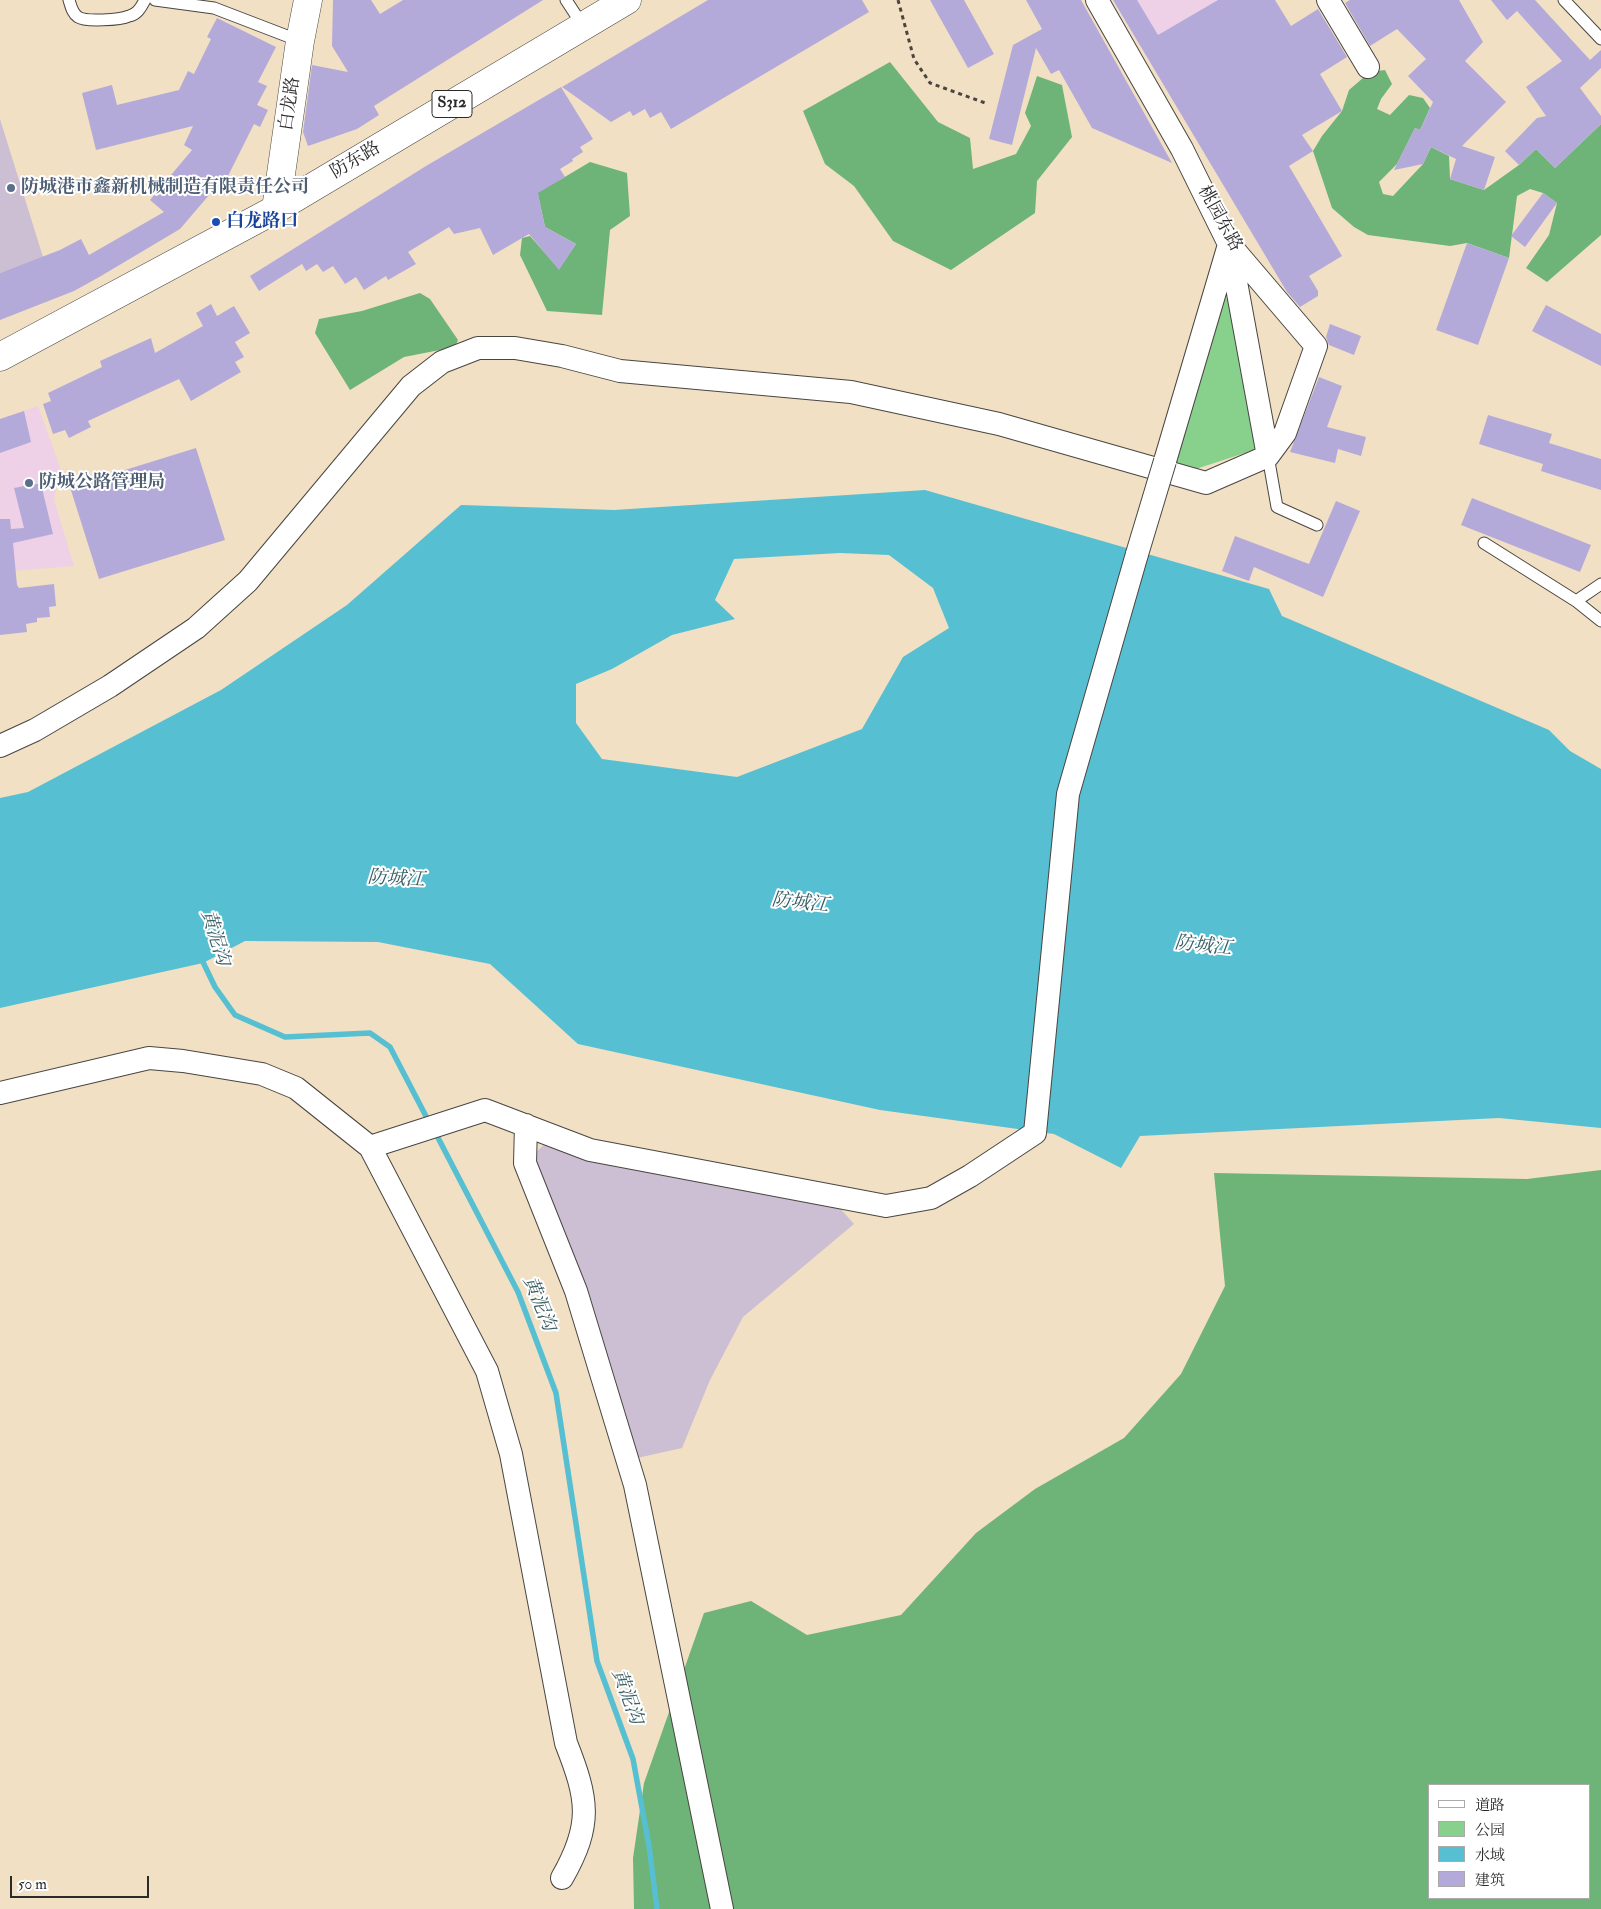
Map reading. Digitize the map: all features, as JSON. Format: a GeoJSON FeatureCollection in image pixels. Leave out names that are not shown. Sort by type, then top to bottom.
{"type":"FeatureCollection","features":[{"type":"Feature","properties":{"kind":"main road","name":"白龙路"},"geometry":{"type":"LineString","coordinates":[[276,209],[300,41],[308,0]]}},
{"type":"Feature","properties":{"kind":"main road","name":"防东路"},"geometry":{"type":"LineString","coordinates":[[0,357],[276,209],[627,0]]}},
{"type":"Feature","properties":{"kind":"street","name":"桃园东路"},"geometry":{"type":"LineString","coordinates":[[1097,0],[1182,149],[1229,244],[1316,346],[1285,433],[1268,456]]}},
{"type":"Feature","properties":{"kind":"street"},"geometry":{"type":"LineString","coordinates":[[1328,0],[1368,67]]}},
{"type":"Feature","properties":{"kind":"street"},"geometry":{"type":"LineString","coordinates":[[0,746],[60,716],[196,628],[248,581],[411,386],[442,362],[478,348],[515,348],[562,356],[620,371],[851,392],[999,424],[1206,483],[1268,456],[1229,244]]}},
{"type":"Feature","properties":{"kind":"street"},"geometry":{"type":"LineString","coordinates":[[370,1147],[484,1110],[590,1150],[886,1206],[931,1198],[970,1176],[1035,1133],[1068,794],[1229,244]]}},
{"type":"Feature","properties":{"kind":"street"},"geometry":{"type":"LineString","coordinates":[[0,1093],[149,1058],[183,1061],[262,1074],[296,1088],[370,1147],[487,1371],[511,1454],[566,1743],[581,1782],[584,1810],[582,1835],[574,1856],[562,1878]]}},
{"type":"Feature","properties":{"kind":"street"},"geometry":{"type":"LineString","coordinates":[[526,1125],[525,1163],[576,1291],[635,1485],[722,1909]]}},
{"type":"Feature","properties":{"kind":"lane"},"geometry":{"type":"LineString","coordinates":[[69,0],[72,10],[79,18],[91,20],[129,17],[139,10],[145,0]]}},
{"type":"Feature","properties":{"kind":"lane"},"geometry":{"type":"LineString","coordinates":[[155,0],[214,8],[300,41]]}},
{"type":"Feature","properties":{"kind":"lane"},"geometry":{"type":"LineString","coordinates":[[566,0],[583,26]]}},
{"type":"Feature","properties":{"kind":"lane"},"geometry":{"type":"LineString","coordinates":[[1564,0],[1601,39]]}},
{"type":"Feature","properties":{"kind":"lane"},"geometry":{"type":"LineString","coordinates":[[1268,456],[1278,507],[1317,525]]}},
{"type":"Feature","properties":{"kind":"lane"},"geometry":{"type":"LineString","coordinates":[[1484,544],[1576,601],[1601,621]]}},
{"type":"Feature","properties":{"kind":"lane"},"geometry":{"type":"LineString","coordinates":[[1576,601],[1601,584]]}},
{"type":"Feature","properties":{"kind":"path"},"geometry":{"type":"LineString","coordinates":[[898,0],[914,59],[930,83],[988,104]]}},
{"type":"Feature","properties":{"kind":"shaded area"},"geometry":{"type":"Polygon","coordinates":[[[1113,0],[1218,0],[1140,46],[1113,0]]]}},
{"type":"Feature","properties":{"kind":"shaded area","name":"防城港市鑫新机械制造有限责任公司"},"geometry":{"type":"Polygon","coordinates":[[[0,119],[43,257],[0,273],[0,119]]]}},
{"type":"Feature","properties":{"kind":"shaded area","name":"防城公路管理局"},"geometry":{"type":"Polygon","coordinates":[[[38,406],[60,467],[54,500],[74,566],[0,572],[0,419],[38,406]]]}},
{"type":"Feature","properties":{"kind":"shaded area"},"geometry":{"type":"Polygon","coordinates":[[[548,1141],[838,1206],[854,1224],[743,1317],[710,1380],[682,1448],[637,1458],[533,1155],[548,1141]]]}},
{"type":"Feature","properties":{"kind":"green space"},"geometry":{"type":"Polygon","coordinates":[[[890,62],[938,122],[970,138],[973,169],[1016,154],[1031,126],[1025,113],[1037,76],[1062,85],[1072,137],[1037,181],[1035,213],[951,270],[893,241],[854,186],[825,164],[803,111],[890,62]]]}},
{"type":"Feature","properties":{"kind":"green space"},"geometry":{"type":"Polygon","coordinates":[[[1385,70],[1392,84],[1381,99],[1377,109],[1390,115],[1409,95],[1423,98],[1430,108],[1420,130],[1415,128],[1397,164],[1379,182],[1383,194],[1393,196],[1423,164],[1431,147],[1449,156],[1450,179],[1484,190],[1519,165],[1536,149],[1555,168],[1601,124],[1601,235],[1547,282],[1526,268],[1549,235],[1557,203],[1543,193],[1530,189],[1517,196],[1509,258],[1467,243],[1450,246],[1368,235],[1354,227],[1332,208],[1313,151],[1322,136],[1342,111],[1349,90],[1370,72],[1385,70]]]}},
{"type":"Feature","properties":{"kind":"green space"},"geometry":{"type":"Polygon","coordinates":[[[590,162],[627,173],[630,216],[610,230],[602,315],[547,311],[520,255],[522,238],[530,236],[559,269],[576,244],[545,227],[533,171],[549,166],[558,181],[590,162]]]}},
{"type":"Feature","properties":{"kind":"green space"},"geometry":{"type":"Polygon","coordinates":[[[420,293],[430,299],[458,340],[455,347],[404,357],[350,390],[315,333],[319,319],[362,311],[420,293]]]}},
{"type":"Feature","properties":{"kind":"green space"},"geometry":{"type":"Polygon","coordinates":[[[1226,298],[1231,304],[1260,448],[1196,469],[1175,463],[1220,303],[1226,298]]]}},
{"type":"Feature","properties":{"kind":"green space"},"geometry":{"type":"Polygon","coordinates":[[[1601,1170],[1601,1909],[634,1909],[633,1858],[644,1783],[704,1613],[751,1601],[807,1635],[901,1615],[976,1533],[1035,1489],[1124,1438],[1181,1374],[1225,1286],[1214,1173],[1527,1179],[1601,1170]]]}},
{"type":"Feature","properties":{"kind":"water","name":"防城江"},"geometry":{"type":"Polygon","coordinates":[[[925,490],[1269,589],[1282,616],[1549,730],[1570,751],[1601,769],[1601,1128],[1499,1118],[1140,1136],[1121,1168],[1054,1134],[880,1110],[578,1044],[490,964],[378,942],[245,941],[203,963],[0,1008],[0,798],[28,792],[221,690],[347,605],[461,505],[614,510],[925,490]],[[840,553],[734,559],[715,600],[735,619],[672,635],[612,669],[576,684],[576,723],[602,759],[737,777],[862,729],[903,657],[949,628],[933,588],[889,555],[840,553]]]}},
{"type":"Feature","properties":{"kind":"building"},"geometry":{"type":"Polygon","coordinates":[[[333,0],[371,0],[380,14],[403,0],[543,0],[374,106],[379,115],[357,129],[308,146],[303,132],[312,65],[348,72],[332,46],[333,0]]]}},
{"type":"Feature","properties":{"kind":"building"},"geometry":{"type":"Polygon","coordinates":[[[708,0],[862,0],[869,12],[671,129],[661,112],[650,118],[645,109],[633,116],[630,111],[611,122],[562,87],[708,0]]]}},
{"type":"Feature","properties":{"kind":"building"},"geometry":{"type":"Polygon","coordinates":[[[930,0],[964,0],[994,54],[968,68],[930,0]]]}},
{"type":"Feature","properties":{"kind":"building"},"geometry":{"type":"Polygon","coordinates":[[[1026,0],[1081,0],[1172,163],[1092,128],[1059,70],[1051,74],[1036,48],[1012,145],[989,139],[1013,45],[1042,29],[1026,0]]]}},
{"type":"Feature","properties":{"kind":"building"},"geometry":{"type":"Polygon","coordinates":[[[1113,0],[1137,0],[1158,35],[1218,0],[1275,0],[1291,26],[1318,9],[1347,57],[1320,74],[1342,111],[1302,135],[1313,151],[1289,166],[1342,256],[1309,276],[1318,291],[1318,296],[1300,307],[1287,292],[1113,0]]]}},
{"type":"Feature","properties":{"kind":"building"},"geometry":{"type":"Polygon","coordinates":[[[1350,0],[1459,0],[1483,42],[1465,61],[1506,102],[1462,146],[1495,157],[1484,190],[1450,179],[1456,159],[1431,147],[1423,164],[1394,170],[1415,128],[1420,130],[1433,102],[1408,76],[1426,59],[1397,29],[1370,46],[1345,3],[1350,0]]]}},
{"type":"Feature","properties":{"kind":"building"},"geometry":{"type":"Polygon","coordinates":[[[1491,0],[1535,0],[1590,60],[1601,50],[1601,68],[1580,88],[1601,116],[1601,124],[1555,168],[1536,149],[1519,165],[1505,151],[1537,118],[1546,116],[1526,87],[1562,61],[1517,11],[1507,20],[1491,0]]]}},
{"type":"Feature","properties":{"kind":"building"},"geometry":{"type":"Polygon","coordinates":[[[217,18],[276,47],[258,82],[267,86],[257,105],[268,110],[260,127],[254,124],[227,178],[236,185],[226,196],[216,187],[180,229],[101,276],[74,291],[0,320],[0,273],[60,250],[81,239],[89,255],[164,212],[150,200],[192,150],[184,145],[193,126],[96,150],[82,93],[112,85],[117,105],[179,90],[188,71],[194,74],[211,39],[207,37],[217,18]]]}},
{"type":"Feature","properties":{"kind":"building"},"geometry":{"type":"Polygon","coordinates":[[[561,87],[593,139],[580,147],[583,152],[560,169],[565,177],[538,193],[545,227],[576,244],[559,270],[529,234],[493,255],[480,228],[454,234],[449,227],[408,252],[416,264],[388,280],[386,276],[364,290],[356,277],[345,284],[333,266],[323,272],[317,264],[306,271],[302,264],[259,291],[250,276],[426,166],[561,87]]]}},
{"type":"Feature","properties":{"kind":"building"},"geometry":{"type":"Polygon","coordinates":[[[1543,193],[1557,203],[1525,247],[1511,236],[1543,193]]]}},
{"type":"Feature","properties":{"kind":"building"},"geometry":{"type":"Polygon","coordinates":[[[1467,243],[1509,258],[1478,345],[1436,330],[1467,243]]]}},
{"type":"Feature","properties":{"kind":"building"},"geometry":{"type":"Polygon","coordinates":[[[211,304],[217,316],[234,306],[250,333],[235,342],[244,357],[235,362],[241,372],[191,401],[179,379],[88,421],[91,427],[69,438],[65,430],[53,434],[43,404],[51,401],[48,393],[102,367],[100,361],[151,338],[155,353],[203,326],[196,313],[211,304]]]}},
{"type":"Feature","properties":{"kind":"building"},"geometry":{"type":"Polygon","coordinates":[[[1546,305],[1601,334],[1601,366],[1532,331],[1546,305]]]}},
{"type":"Feature","properties":{"kind":"building"},"geometry":{"type":"Polygon","coordinates":[[[1330,324],[1361,336],[1354,355],[1329,345],[1326,337],[1330,324]]]}},
{"type":"Feature","properties":{"kind":"building"},"geometry":{"type":"Polygon","coordinates":[[[1319,377],[1342,386],[1327,427],[1366,437],[1361,456],[1338,449],[1335,463],[1290,452],[1319,377]]]}},
{"type":"Feature","properties":{"kind":"building"},"geometry":{"type":"Polygon","coordinates":[[[24,411],[31,442],[0,453],[0,419],[24,411]]]}},
{"type":"Feature","properties":{"kind":"building"},"geometry":{"type":"Polygon","coordinates":[[[1488,415],[1552,434],[1549,443],[1601,459],[1601,490],[1541,471],[1543,464],[1479,444],[1488,415]]]}},
{"type":"Feature","properties":{"kind":"building"},"geometry":{"type":"Polygon","coordinates":[[[196,448],[225,540],[99,579],[70,487],[196,448]]]}},
{"type":"Feature","properties":{"kind":"building"},"geometry":{"type":"Polygon","coordinates":[[[41,484],[53,534],[13,543],[17,585],[19,588],[54,584],[56,606],[49,607],[50,617],[37,618],[37,622],[26,624],[27,632],[0,635],[0,519],[10,519],[11,529],[24,528],[14,488],[41,484]]]}},
{"type":"Feature","properties":{"kind":"building"},"geometry":{"type":"Polygon","coordinates":[[[1472,498],[1591,545],[1580,572],[1461,525],[1472,498]]]}},
{"type":"Feature","properties":{"kind":"building"},"geometry":{"type":"Polygon","coordinates":[[[1336,501],[1360,511],[1323,597],[1254,567],[1249,581],[1222,571],[1235,536],[1309,564],[1336,501]]]}},
{"type":"Feature","properties":{"kind":"waterway","name":"黄泥沟"},"geometry":{"type":"LineString","coordinates":[[201,958],[215,987],[235,1015],[285,1037],[370,1033],[390,1047],[429,1122]]}},
{"type":"Feature","properties":{"kind":"waterway","name":"黄泥沟"},"geometry":{"type":"LineString","coordinates":[[434,1130],[518,1292],[556,1393],[597,1661],[633,1759],[649,1846],[657,1909]]}},
{"type":"Feature","properties":{"kind":"place","name":"防城港市鑫新机械制造有限责任公司"},"geometry":{"type":"Point","coordinates":[11,188]}},
{"type":"Feature","properties":{"kind":"place","name":"白龙路口"},"geometry":{"type":"Point","coordinates":[216,222]}},
{"type":"Feature","properties":{"kind":"place","name":"防城公路管理局"},"geometry":{"type":"Point","coordinates":[29,483]}}]}
